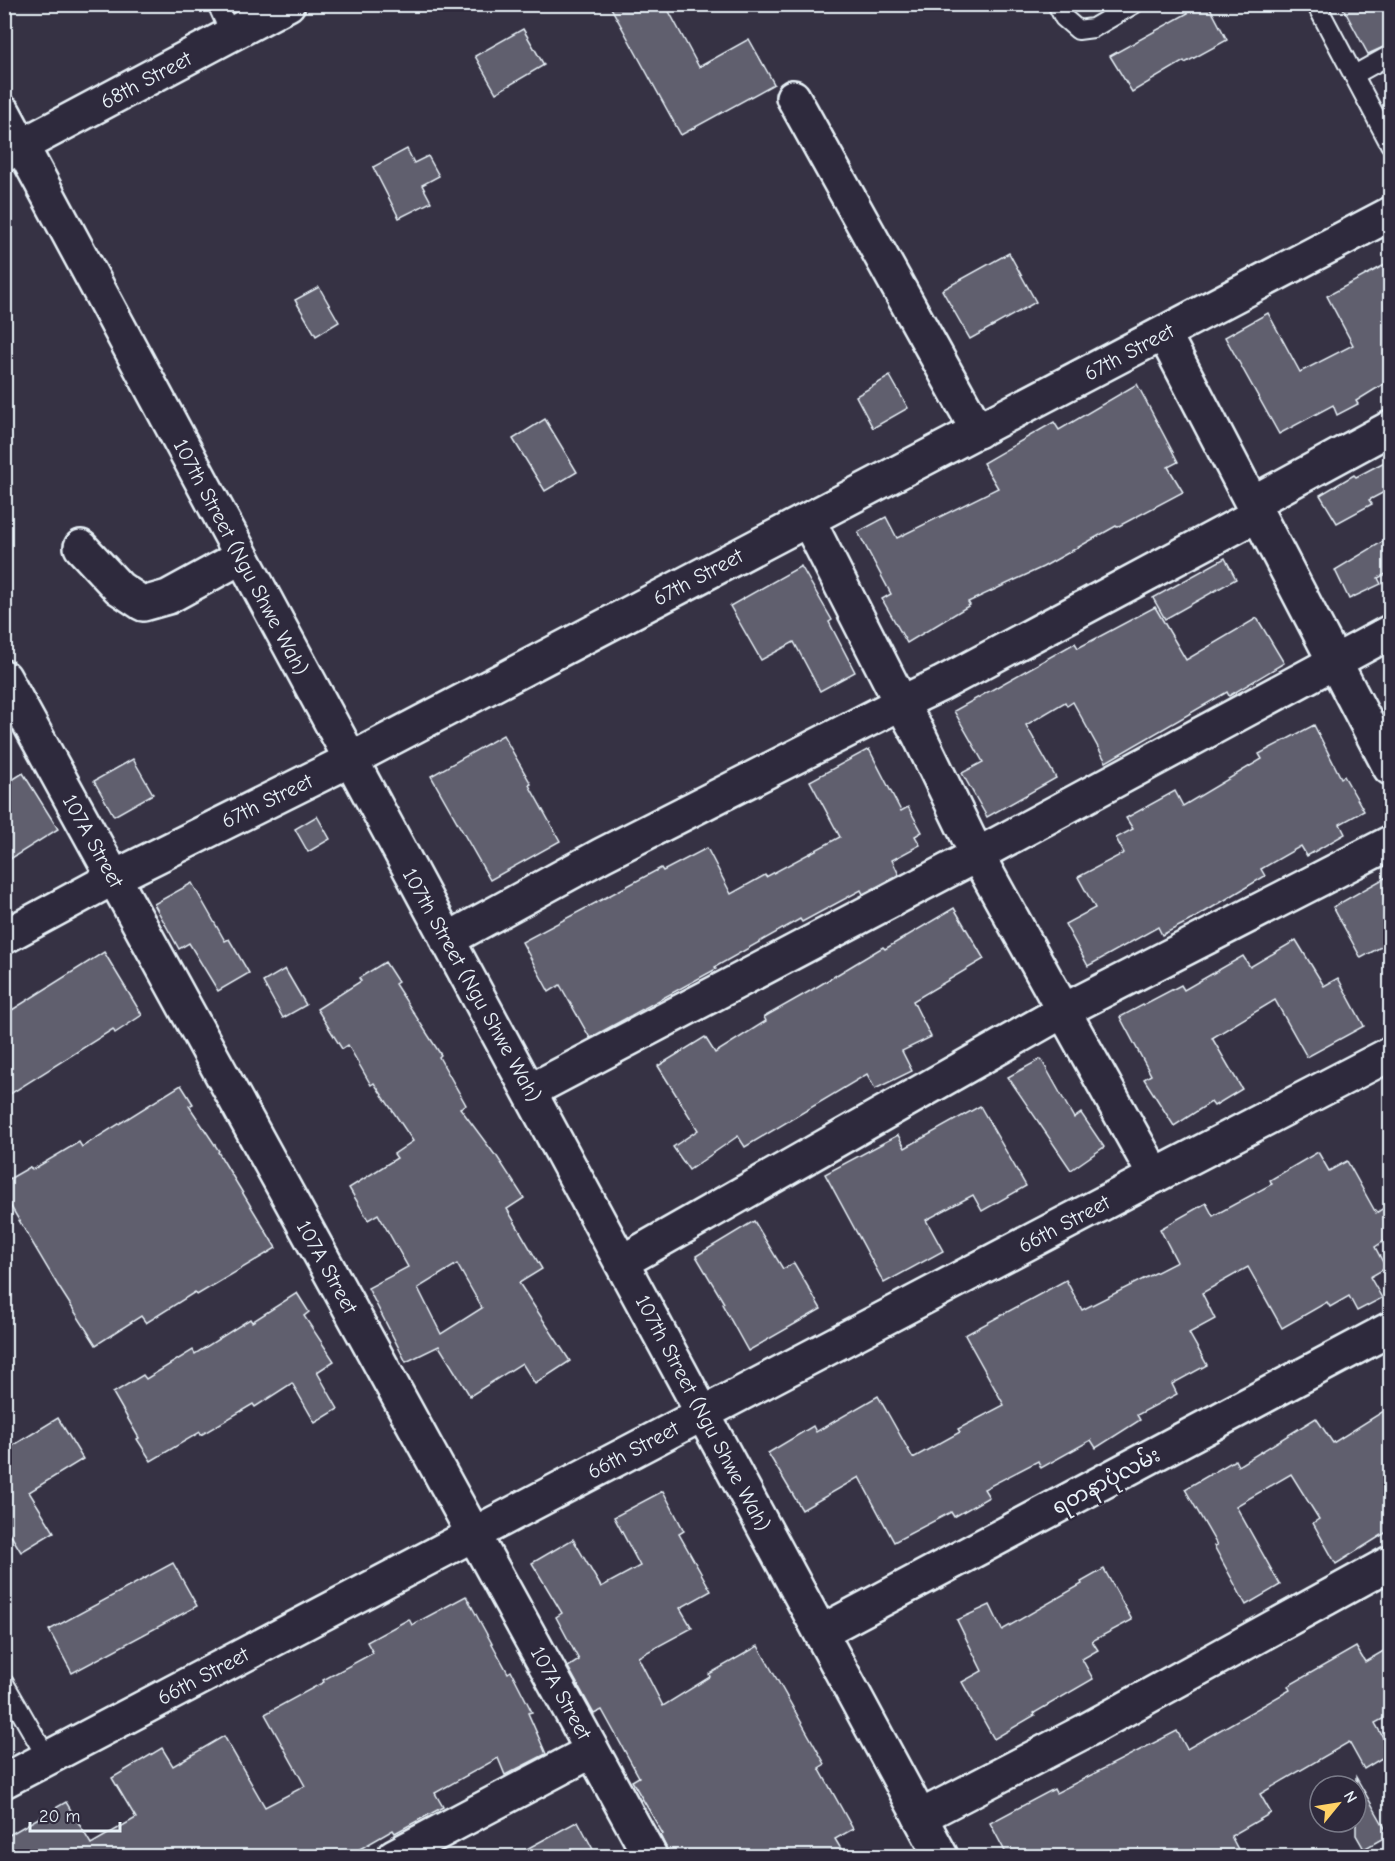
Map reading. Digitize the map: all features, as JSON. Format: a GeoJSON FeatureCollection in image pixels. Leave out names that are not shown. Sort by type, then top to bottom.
{"type":"FeatureCollection","features":[{"type":"Feature","properties":{"kind":"street","name":"68th Street"},"geometry":{"type":"LineString","coordinates":[[13,150],[288,4]]}},
{"type":"Feature","properties":{"kind":"street"},"geometry":{"type":"LineString","coordinates":[[793,97],[978,431]]}},
{"type":"Feature","properties":{"kind":"street","name":"107th Street (Ngu Shwe Wah)"},"geometry":{"type":"LineString","coordinates":[[4,113],[13,150],[241,556],[941,1857]]}},
{"type":"Feature","properties":{"kind":"street","name":"67th Street"},"geometry":{"type":"LineString","coordinates":[[4,937],[113,878],[350,760],[1390,214]]}},
{"type":"Feature","properties":{"kind":"street"},"geometry":{"type":"LineString","coordinates":[[1164,334],[1390,768]]}},
{"type":"Feature","properties":{"kind":"street"},"geometry":{"type":"LineString","coordinates":[[447,940],[602,855],[941,684],[1255,509],[1390,428]]}},
{"type":"Feature","properties":{"kind":"street"},"geometry":{"type":"LineString","coordinates":[[808,520],[901,703],[920,735],[977,855],[1155,1176]]}},
{"type":"Feature","properties":{"kind":"street"},"geometry":{"type":"LineString","coordinates":[[81,547],[119,588],[143,604],[168,597],[241,556]]}},
{"type":"Feature","properties":{"kind":"street"},"geometry":{"type":"LineString","coordinates":[[530,1092],[977,855],[1390,632]]}},
{"type":"Feature","properties":{"kind":"street","name":"107A Street"},"geometry":{"type":"LineString","coordinates":[[4,677],[650,1857]]}},
{"type":"Feature","properties":{"kind":"street"},"geometry":{"type":"LineString","coordinates":[[622,1262],[1063,1011],[1390,843]]}},
{"type":"Feature","properties":{"kind":"street","name":"66th Street"},"geometry":{"type":"LineString","coordinates":[[4,1781],[1390,1054]]}},
{"type":"Feature","properties":{"kind":"street","name":"ရတနာပုံလမ်း"},"geometry":{"type":"LineString","coordinates":[[820,1632],[1390,1329]]}},
{"type":"Feature","properties":{"kind":"street"},"geometry":{"type":"LineString","coordinates":[[920,1817],[1087,1730],[1390,1563]]}},
{"type":"Feature","properties":{"kind":"street"},"geometry":{"type":"LineString","coordinates":[[394,1857],[592,1751]]}},
{"type":"Feature","properties":{"kind":"lane"},"geometry":{"type":"LineString","coordinates":[[217,4],[231,35]]}},
{"type":"Feature","properties":{"kind":"lane"},"geometry":{"type":"LineString","coordinates":[[1057,4],[1064,18],[1078,30],[1093,28],[1134,4]]}},
{"type":"Feature","properties":{"kind":"lane"},"geometry":{"type":"LineString","coordinates":[[1316,4],[1390,144]]}},
{"type":"Feature","properties":{"kind":"lane"},"geometry":{"type":"LineString","coordinates":[[1354,75],[1390,55]]}},
{"type":"Feature","properties":{"kind":"lane"},"geometry":{"type":"LineString","coordinates":[[4,1683],[47,1758]]}},
{"type":"Feature","properties":{"kind":"building"},"geometry":{"type":"Polygon","coordinates":[[[609,4],[665,4],[699,67],[749,39],[774,84],[681,135],[609,4]]]}},
{"type":"Feature","properties":{"kind":"building"},"geometry":{"type":"Polygon","coordinates":[[[1204,4],[1208,4],[1227,40],[1185,63],[1184,61],[1132,92],[1110,56],[1204,4]]]}},
{"type":"Feature","properties":{"kind":"building"},"geometry":{"type":"Polygon","coordinates":[[[1341,4],[1390,4],[1390,44],[1368,54],[1341,4]]]}},
{"type":"Feature","properties":{"kind":"building"},"geometry":{"type":"Polygon","coordinates":[[[523,29],[544,65],[496,93],[475,56],[523,29]]]}},
{"type":"Feature","properties":{"kind":"building"},"geometry":{"type":"Polygon","coordinates":[[[407,149],[414,163],[428,156],[439,176],[422,185],[431,202],[399,218],[373,167],[407,149]]]}},
{"type":"Feature","properties":{"kind":"building"},"geometry":{"type":"Polygon","coordinates":[[[1009,253],[1036,302],[970,339],[942,290],[1009,253]]]}},
{"type":"Feature","properties":{"kind":"building"},"geometry":{"type":"Polygon","coordinates":[[[1390,262],[1390,380],[1356,401],[1358,404],[1337,415],[1333,405],[1279,434],[1225,337],[1268,313],[1300,372],[1353,345],[1327,296],[1390,262]]]}},
{"type":"Feature","properties":{"kind":"building"},"geometry":{"type":"Polygon","coordinates":[[[319,287],[339,322],[316,336],[295,300],[319,287]]]}},
{"type":"Feature","properties":{"kind":"building"},"geometry":{"type":"Polygon","coordinates":[[[890,376],[908,408],[873,428],[856,396],[890,376]]]}},
{"type":"Feature","properties":{"kind":"building"},"geometry":{"type":"Polygon","coordinates":[[[1137,384],[1178,462],[1168,467],[1183,492],[1043,567],[968,602],[970,605],[907,643],[882,599],[891,594],[858,532],[886,517],[897,538],[998,488],[983,463],[1054,422],[1059,430],[1137,384]]]}},
{"type":"Feature","properties":{"kind":"building"},"geometry":{"type":"Polygon","coordinates":[[[545,419],[577,472],[545,491],[513,439],[545,419]]]}},
{"type":"Feature","properties":{"kind":"building"},"geometry":{"type":"Polygon","coordinates":[[[1390,459],[1390,489],[1369,500],[1372,504],[1337,523],[1320,495],[1354,475],[1356,477],[1390,459]]]}},
{"type":"Feature","properties":{"kind":"building"},"geometry":{"type":"Polygon","coordinates":[[[1390,537],[1390,572],[1378,578],[1381,584],[1349,599],[1335,570],[1390,537]]]}},
{"type":"Feature","properties":{"kind":"building"},"geometry":{"type":"Polygon","coordinates":[[[1225,558],[1236,579],[1165,619],[1153,598],[1225,558]]]}},
{"type":"Feature","properties":{"kind":"building"},"geometry":{"type":"Polygon","coordinates":[[[801,566],[832,620],[829,622],[855,672],[820,691],[794,642],[761,660],[730,606],[801,566]]]}},
{"type":"Feature","properties":{"kind":"building"},"geometry":{"type":"Polygon","coordinates":[[[1155,607],[1186,660],[1257,618],[1284,663],[1229,696],[1227,692],[1106,762],[1073,702],[1067,706],[1065,702],[1026,725],[1056,778],[987,817],[962,773],[983,762],[954,711],[1075,643],[1078,648],[1155,607]]]}},
{"type":"Feature","properties":{"kind":"building"},"geometry":{"type":"Polygon","coordinates":[[[1314,725],[1341,778],[1344,776],[1364,811],[1340,824],[1345,834],[1307,856],[1301,846],[1261,869],[1265,876],[1193,919],[1162,935],[1158,927],[1088,966],[1065,924],[1095,908],[1078,877],[1124,853],[1116,838],[1133,829],[1126,818],[1175,791],[1183,806],[1262,759],[1259,754],[1314,725]]]}},
{"type":"Feature","properties":{"kind":"building"},"geometry":{"type":"Polygon","coordinates":[[[503,735],[560,841],[490,880],[431,776],[503,735]]]}},
{"type":"Feature","properties":{"kind":"building"},"geometry":{"type":"Polygon","coordinates":[[[869,749],[901,811],[908,807],[922,832],[915,836],[920,845],[892,860],[899,875],[863,894],[861,890],[802,922],[800,919],[715,967],[716,969],[590,1038],[560,985],[549,992],[522,942],[661,868],[663,871],[707,848],[731,894],[840,837],[810,781],[869,749]]]}},
{"type":"Feature","properties":{"kind":"building"},"geometry":{"type":"Polygon","coordinates":[[[133,759],[153,794],[114,816],[94,781],[133,759]]]}},
{"type":"Feature","properties":{"kind":"building"},"geometry":{"type":"Polygon","coordinates":[[[23,773],[58,829],[4,863],[4,785],[23,773]]]}},
{"type":"Feature","properties":{"kind":"building"},"geometry":{"type":"Polygon","coordinates":[[[317,816],[330,839],[308,852],[295,829],[317,816]]]}},
{"type":"Feature","properties":{"kind":"building"},"geometry":{"type":"Polygon","coordinates":[[[1390,875],[1390,942],[1361,958],[1333,907],[1390,875]]]}},
{"type":"Feature","properties":{"kind":"building"},"geometry":{"type":"Polygon","coordinates":[[[192,883],[225,941],[229,939],[249,973],[218,991],[189,943],[179,949],[154,904],[192,883]]]}},
{"type":"Feature","properties":{"kind":"building"},"geometry":{"type":"Polygon","coordinates":[[[954,908],[984,959],[913,1001],[931,1037],[902,1051],[912,1071],[875,1089],[867,1074],[745,1147],[738,1136],[689,1170],[673,1147],[698,1130],[658,1066],[705,1037],[715,1053],[766,1021],[764,1017],[954,908]]]}},
{"type":"Feature","properties":{"kind":"building"},"geometry":{"type":"Polygon","coordinates":[[[1296,940],[1324,986],[1338,978],[1364,1026],[1307,1057],[1275,1000],[1212,1038],[1242,1089],[1214,1106],[1211,1102],[1174,1126],[1144,1079],[1151,1075],[1120,1017],[1181,985],[1184,990],[1243,956],[1250,967],[1296,940]]]}},
{"type":"Feature","properties":{"kind":"building"},"geometry":{"type":"Polygon","coordinates":[[[104,952],[142,1015],[115,1033],[113,1029],[4,1098],[4,1015],[104,952]]]}},
{"type":"Feature","properties":{"kind":"building"},"geometry":{"type":"Polygon","coordinates":[[[385,962],[398,982],[395,984],[441,1055],[439,1057],[466,1105],[460,1108],[496,1155],[524,1198],[507,1209],[542,1269],[519,1283],[570,1361],[535,1384],[522,1363],[470,1396],[439,1346],[406,1362],[368,1288],[408,1267],[378,1214],[368,1220],[349,1188],[397,1158],[394,1154],[413,1141],[374,1083],[371,1085],[348,1045],[342,1049],[317,1009],[361,981],[359,978],[385,962]],[[457,1264],[418,1288],[441,1334],[482,1308],[457,1264]]]}},
{"type":"Feature","properties":{"kind":"building"},"geometry":{"type":"Polygon","coordinates":[[[285,969],[306,1005],[283,1018],[263,982],[285,969]]]}},
{"type":"Feature","properties":{"kind":"building"},"geometry":{"type":"Polygon","coordinates":[[[1041,1059],[1074,1118],[1081,1113],[1104,1147],[1071,1170],[1008,1077],[1041,1059]]]}},
{"type":"Feature","properties":{"kind":"building"},"geometry":{"type":"Polygon","coordinates":[[[181,1085],[193,1104],[189,1106],[219,1151],[276,1248],[197,1295],[195,1292],[146,1323],[141,1316],[96,1345],[4,1195],[4,1182],[30,1167],[32,1170],[79,1142],[82,1147],[181,1085]]]}},
{"type":"Feature","properties":{"kind":"building"},"geometry":{"type":"Polygon","coordinates":[[[980,1106],[1026,1186],[982,1211],[973,1195],[926,1220],[943,1251],[884,1283],[825,1174],[898,1135],[905,1148],[980,1106]]]}},
{"type":"Feature","properties":{"kind":"building"},"geometry":{"type":"Polygon","coordinates":[[[1318,1152],[1329,1171],[1347,1161],[1376,1213],[1390,1204],[1390,1237],[1375,1247],[1386,1268],[1370,1277],[1382,1298],[1357,1311],[1349,1296],[1330,1307],[1327,1302],[1282,1328],[1248,1267],[1202,1293],[1215,1319],[1189,1333],[1207,1365],[1172,1384],[1177,1394],[1137,1415],[1140,1420],[1096,1448],[1091,1440],[1041,1468],[1038,1461],[984,1489],[989,1497],[954,1517],[951,1512],[894,1542],[859,1477],[802,1510],[768,1453],[813,1426],[816,1432],[878,1396],[913,1458],[960,1432],[958,1429],[1004,1405],[965,1335],[1066,1280],[1082,1310],[1177,1262],[1160,1229],[1206,1203],[1213,1216],[1272,1184],[1270,1180],[1318,1152]]]}},
{"type":"Feature","properties":{"kind":"building"},"geometry":{"type":"Polygon","coordinates":[[[754,1221],[783,1269],[794,1263],[821,1309],[748,1351],[722,1304],[724,1303],[696,1256],[754,1221]]]}},
{"type":"Feature","properties":{"kind":"building"},"geometry":{"type":"Polygon","coordinates":[[[297,1293],[309,1312],[304,1316],[334,1361],[317,1372],[338,1409],[315,1423],[292,1383],[255,1407],[253,1404],[151,1461],[113,1393],[143,1375],[146,1379],[193,1350],[195,1354],[250,1319],[252,1322],[297,1293]]]}},
{"type":"Feature","properties":{"kind":"building"},"geometry":{"type":"Polygon","coordinates":[[[1390,1407],[1390,1530],[1336,1564],[1313,1523],[1319,1519],[1291,1474],[1236,1506],[1280,1585],[1246,1605],[1214,1546],[1217,1545],[1185,1489],[1235,1460],[1238,1466],[1316,1418],[1333,1443],[1390,1407]]]}},
{"type":"Feature","properties":{"kind":"building"},"geometry":{"type":"Polygon","coordinates":[[[58,1418],[83,1459],[29,1492],[54,1532],[21,1552],[4,1524],[4,1451],[58,1418]]]}},
{"type":"Feature","properties":{"kind":"building"},"geometry":{"type":"Polygon","coordinates":[[[663,1491],[684,1531],[679,1534],[711,1591],[680,1608],[692,1628],[638,1657],[663,1706],[710,1677],[709,1674],[758,1646],[825,1764],[819,1768],[853,1829],[835,1839],[846,1857],[669,1857],[660,1835],[663,1834],[632,1781],[639,1777],[602,1710],[594,1714],[568,1667],[579,1660],[556,1617],[562,1613],[532,1563],[573,1539],[601,1587],[640,1566],[614,1517],[663,1491]]]}},
{"type":"Feature","properties":{"kind":"building"},"geometry":{"type":"Polygon","coordinates":[[[173,1563],[197,1606],[72,1673],[49,1630],[173,1563]]]}},
{"type":"Feature","properties":{"kind":"building"},"geometry":{"type":"Polygon","coordinates":[[[1104,1569],[1132,1620],[1092,1641],[1098,1650],[1082,1659],[1093,1679],[994,1739],[962,1682],[982,1671],[957,1620],[990,1605],[1002,1630],[1104,1569]]]}},
{"type":"Feature","properties":{"kind":"building"},"geometry":{"type":"Polygon","coordinates":[[[466,1596],[508,1673],[511,1671],[532,1712],[528,1713],[546,1754],[505,1775],[498,1758],[435,1793],[443,1807],[395,1833],[393,1830],[346,1857],[4,1857],[4,1838],[66,1802],[91,1844],[136,1818],[112,1778],[162,1748],[173,1766],[224,1736],[265,1807],[305,1786],[265,1714],[373,1653],[367,1642],[409,1619],[412,1625],[466,1596]]]}},
{"type":"Feature","properties":{"kind":"building"},"geometry":{"type":"Polygon","coordinates":[[[1356,1647],[1365,1662],[1390,1647],[1390,1715],[1375,1723],[1390,1753],[1364,1769],[1349,1742],[1260,1794],[1271,1813],[1231,1836],[1242,1857],[1008,1857],[990,1823],[1054,1789],[1056,1793],[1177,1731],[1187,1749],[1290,1690],[1288,1686],[1356,1647]]]}},
{"type":"Feature","properties":{"kind":"building"},"geometry":{"type":"Polygon","coordinates":[[[1368,1798],[1389,1835],[1364,1849],[1356,1835],[1368,1834],[1368,1798]]]}},
{"type":"Feature","properties":{"kind":"building"},"geometry":{"type":"Polygon","coordinates":[[[578,1821],[597,1857],[512,1857],[578,1821]]]}}]}
